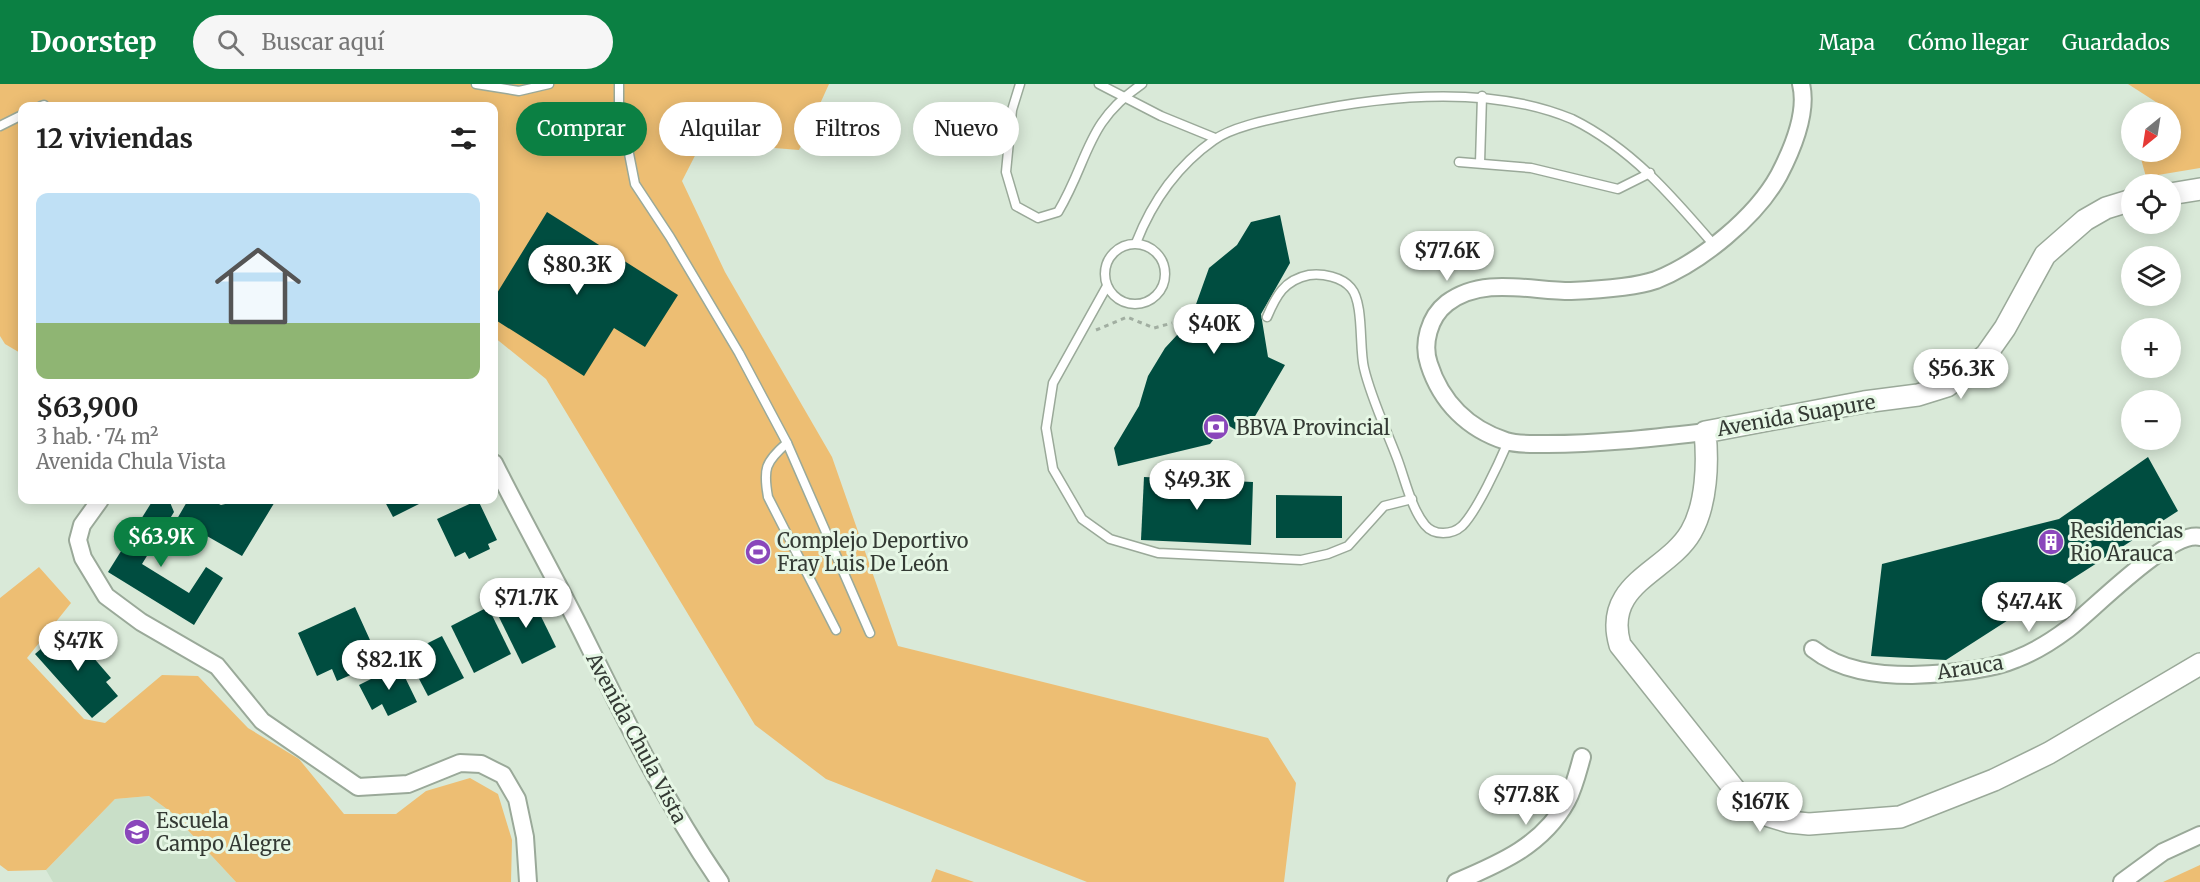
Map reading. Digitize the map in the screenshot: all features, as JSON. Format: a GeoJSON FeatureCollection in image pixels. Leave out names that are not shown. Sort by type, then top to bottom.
{"type":"FeatureCollection","features":[{"type":"Feature","properties":{"kind":"street"},"geometry":{"type":"LineString","coordinates":[[1705,432],[1591,444],[1508,442],[1480,430],[1465,420],[1439,391],[1426,355],[1427,335],[1436,315],[1445,305],[1473,290],[1497,287],[1571,291],[1628,286],[1655,280],[1695,260],[1768,194],[1782,168],[1799,122],[1803,94],[1801,84]]}},
{"type":"Feature","properties":{"kind":"street"},"geometry":{"type":"LineString","coordinates":[[2181,192],[2200,189]]}},
{"type":"Feature","properties":{"kind":"street","name":"Avenida Suapure"},"geometry":{"type":"LineString","coordinates":[[2121,203],[2106,208],[2085,220],[2045,255],[2005,328],[1986,355],[1947,386],[1918,395],[1864,402],[1705,432],[1707,459],[1700,506],[1691,531],[1674,552],[1635,584],[1623,602],[1615,625],[1620,645],[1739,795],[1769,816],[1789,822],[1828,824],[1900,817],[1994,780],[2040,757],[2200,664]]}},
{"type":"Feature","properties":{"kind":"street","name":"Avenida Chula Vista"},"geometry":{"type":"LineString","coordinates":[[498,472],[581,629],[638,748],[667,800],[720,882]]}},
{"type":"Feature","properties":{"kind":"street"},"geometry":{"type":"LineString","coordinates":[[97,504],[82,525],[78,540],[83,558],[106,596],[141,622],[217,666],[262,721],[358,787],[408,784],[433,777],[460,763],[481,764],[503,775],[517,799],[525,837],[528,882]]}},
{"type":"Feature","properties":{"kind":"street","name":"Arauca"},"geometry":{"type":"LineString","coordinates":[[1813,649],[1826,659],[1843,667],[1902,675],[1947,673],[2015,660],[2069,628],[2154,555],[2181,538],[2200,537]]}},
{"type":"Feature","properties":{"kind":"street"},"geometry":{"type":"LineString","coordinates":[[1456,882],[1525,849],[1550,828],[1568,799],[1582,757]]}},
{"type":"Feature","properties":{"kind":"street"},"geometry":{"type":"LineString","coordinates":[[2122,882],[2163,852],[2200,835]]}},
{"type":"Feature","properties":{"kind":"lane"},"geometry":{"type":"LineString","coordinates":[[476,84],[519,91],[549,84]]}},
{"type":"Feature","properties":{"kind":"lane"},"geometry":{"type":"LineString","coordinates":[[619,84],[619,103],[636,184],[739,353],[787,443],[870,633]]}},
{"type":"Feature","properties":{"kind":"lane"},"geometry":{"type":"LineString","coordinates":[[1020,84],[1012,110],[1006,172],[1016,206],[1038,218],[1058,212],[1075,183],[1084,152],[1097,126],[1122,98],[1142,84]]}},
{"type":"Feature","properties":{"kind":"lane"},"geometry":{"type":"LineString","coordinates":[[1100,84],[1122,98],[1215,138]]}},
{"type":"Feature","properties":{"kind":"lane"},"geometry":{"type":"LineString","coordinates":[[1136,243],[1149,211],[1174,176],[1215,138],[1268,120],[1331,106],[1441,94],[1482,96],[1533,104],[1572,119],[1616,144],[1650,173],[1714,245]]}},
{"type":"Feature","properties":{"kind":"lane"},"geometry":{"type":"LineString","coordinates":[[1480,163],[1482,96]]}},
{"type":"Feature","properties":{"kind":"lane"},"geometry":{"type":"LineString","coordinates":[[0,126],[18,117]]}},
{"type":"Feature","properties":{"kind":"lane"},"geometry":{"type":"LineString","coordinates":[[1459,162],[1532,168],[1618,189],[1650,173]]}},
{"type":"Feature","properties":{"kind":"lane"},"geometry":{"type":"LineString","coordinates":[[1136,243],[1147,246],[1163,261],[1166,276],[1161,291],[1147,302],[1135,304],[1117,298],[1107,286],[1105,275],[1109,259],[1125,245],[1136,243]]}},
{"type":"Feature","properties":{"kind":"lane"},"geometry":{"type":"LineString","coordinates":[[1267,317],[1278,292],[1296,278],[1314,274],[1336,278],[1352,288],[1358,309],[1365,370],[1412,499],[1425,526],[1434,532],[1444,534],[1461,526],[1494,475],[1508,442]]}},
{"type":"Feature","properties":{"kind":"lane"},"geometry":{"type":"LineString","coordinates":[[1107,286],[1053,383],[1046,428],[1053,469],[1082,519],[1110,539],[1158,553],[1301,560],[1328,554],[1348,546],[1384,506],[1412,499]]}},
{"type":"Feature","properties":{"kind":"lane"},"geometry":{"type":"LineString","coordinates":[[787,443],[769,462],[764,476],[768,497],[836,630]]}},
{"type":"Feature","properties":{"kind":"path"},"geometry":{"type":"LineString","coordinates":[[1077,338],[1126,317],[1154,328],[1172,323]]}},
{"type":"Feature","properties":{"kind":"shaded area","name":"Complejo Deportivo Fray Luis De León"},"geometry":{"type":"Polygon","coordinates":[[[0,84],[829,84],[821,102],[794,102],[794,150],[782,149],[782,102],[659,102],[659,156],[695,156],[682,181],[725,272],[832,457],[898,646],[1268,738],[1296,783],[1284,882],[1087,882],[826,779],[755,725],[546,379],[498,340],[498,102],[18,102],[18,352],[5,344],[0,336],[0,84]]]}},
{"type":"Feature","properties":{"kind":"shaded area"},"geometry":{"type":"Polygon","coordinates":[[[2128,84],[2200,84],[2200,168],[2164,174],[2145,174],[2142,162],[2181,162],[2181,102],[2156,102],[2128,84]]]}},
{"type":"Feature","properties":{"kind":"shaded area"},"geometry":{"type":"Polygon","coordinates":[[[39,567],[71,603],[27,658],[84,719],[105,723],[162,675],[198,676],[248,728],[299,759],[344,814],[396,814],[426,791],[470,778],[498,794],[512,840],[511,882],[236,882],[171,812],[149,796],[115,799],[46,870],[8,871],[0,865],[0,598],[39,567]]]}},
{"type":"Feature","properties":{"kind":"shaded area","name":"Escuela Campo Alegre"},"geometry":{"type":"Polygon","coordinates":[[[149,796],[171,812],[236,882],[53,882],[46,870],[115,799],[149,796]]]}},
{"type":"Feature","properties":{"kind":"shaded area"},"geometry":{"type":"Polygon","coordinates":[[[2200,865],[2200,882],[2163,882],[2200,865]]]}},
{"type":"Feature","properties":{"kind":"shaded area"},"geometry":{"type":"Polygon","coordinates":[[[936,869],[974,882],[931,882],[936,869]]]}},
{"type":"Feature","properties":{"kind":"building"},"geometry":{"type":"Polygon","coordinates":[[[547,212],[678,295],[645,347],[614,328],[584,376],[498,322],[498,292],[547,212]]]}},
{"type":"Feature","properties":{"kind":"building"},"geometry":{"type":"Polygon","coordinates":[[[1280,215],[1290,263],[1261,314],[1268,357],[1285,365],[1244,435],[1226,424],[1210,444],[1118,466],[1114,448],[1139,406],[1148,376],[1165,348],[1190,321],[1209,268],[1237,245],[1251,222],[1280,215]]]}},
{"type":"Feature","properties":{"kind":"building","name":"Residencias Rio Arauca"},"geometry":{"type":"Polygon","coordinates":[[[2148,457],[2178,511],[1946,660],[1871,656],[1882,564],[2059,519],[2148,457]]]}},
{"type":"Feature","properties":{"kind":"building"},"geometry":{"type":"Polygon","coordinates":[[[1144,477],[1253,482],[1251,545],[1141,540],[1144,477]]]}},
{"type":"Feature","properties":{"kind":"building"},"geometry":{"type":"Polygon","coordinates":[[[1276,495],[1342,496],[1342,538],[1276,538],[1276,495]]]}},
{"type":"Feature","properties":{"kind":"building"},"geometry":{"type":"Polygon","coordinates":[[[150,504],[171,504],[174,512],[142,564],[189,593],[206,567],[223,578],[194,625],[108,572],[150,504]]]}},
{"type":"Feature","properties":{"kind":"building"},"geometry":{"type":"Polygon","coordinates":[[[186,504],[274,504],[242,556],[177,519],[186,504]]]}},
{"type":"Feature","properties":{"kind":"building"},"geometry":{"type":"Polygon","coordinates":[[[386,504],[419,504],[393,517],[386,504]]]}},
{"type":"Feature","properties":{"kind":"building"},"geometry":{"type":"Polygon","coordinates":[[[469,504],[480,504],[497,540],[488,544],[490,549],[469,559],[465,552],[455,557],[437,519],[469,504]]]}},
{"type":"Feature","properties":{"kind":"building"},"geometry":{"type":"Polygon","coordinates":[[[530,594],[556,647],[522,664],[496,611],[530,594]]]}},
{"type":"Feature","properties":{"kind":"building"},"geometry":{"type":"Polygon","coordinates":[[[355,607],[380,662],[337,681],[332,669],[317,676],[298,633],[355,607]]]}},
{"type":"Feature","properties":{"kind":"building"},"geometry":{"type":"Polygon","coordinates":[[[488,607],[511,654],[474,673],[451,626],[488,607]]]}},
{"type":"Feature","properties":{"kind":"building"},"geometry":{"type":"Polygon","coordinates":[[[67,627],[111,678],[106,682],[118,696],[92,718],[35,654],[67,627]]]}},
{"type":"Feature","properties":{"kind":"building"},"geometry":{"type":"Polygon","coordinates":[[[442,636],[464,678],[428,696],[406,654],[442,636]]]}},
{"type":"Feature","properties":{"kind":"building"},"geometry":{"type":"Polygon","coordinates":[[[399,665],[417,702],[388,716],[382,704],[372,710],[359,685],[399,665]]]}},
{"type":"Feature","properties":{"kind":"place","name":"BBVA Provincial"},"geometry":{"type":"Point","coordinates":[1216,427]}},
{"type":"Feature","properties":{"kind":"place","name":"Residencias Rio Arauca"},"geometry":{"type":"Point","coordinates":[2051,542]}},
{"type":"Feature","properties":{"kind":"place","name":"Complejo Deportivo Fray Luis De León"},"geometry":{"type":"Point","coordinates":[758,552]}},
{"type":"Feature","properties":{"kind":"place","name":"Escuela Campo Alegre"},"geometry":{"type":"Point","coordinates":[137,832]}}]}
